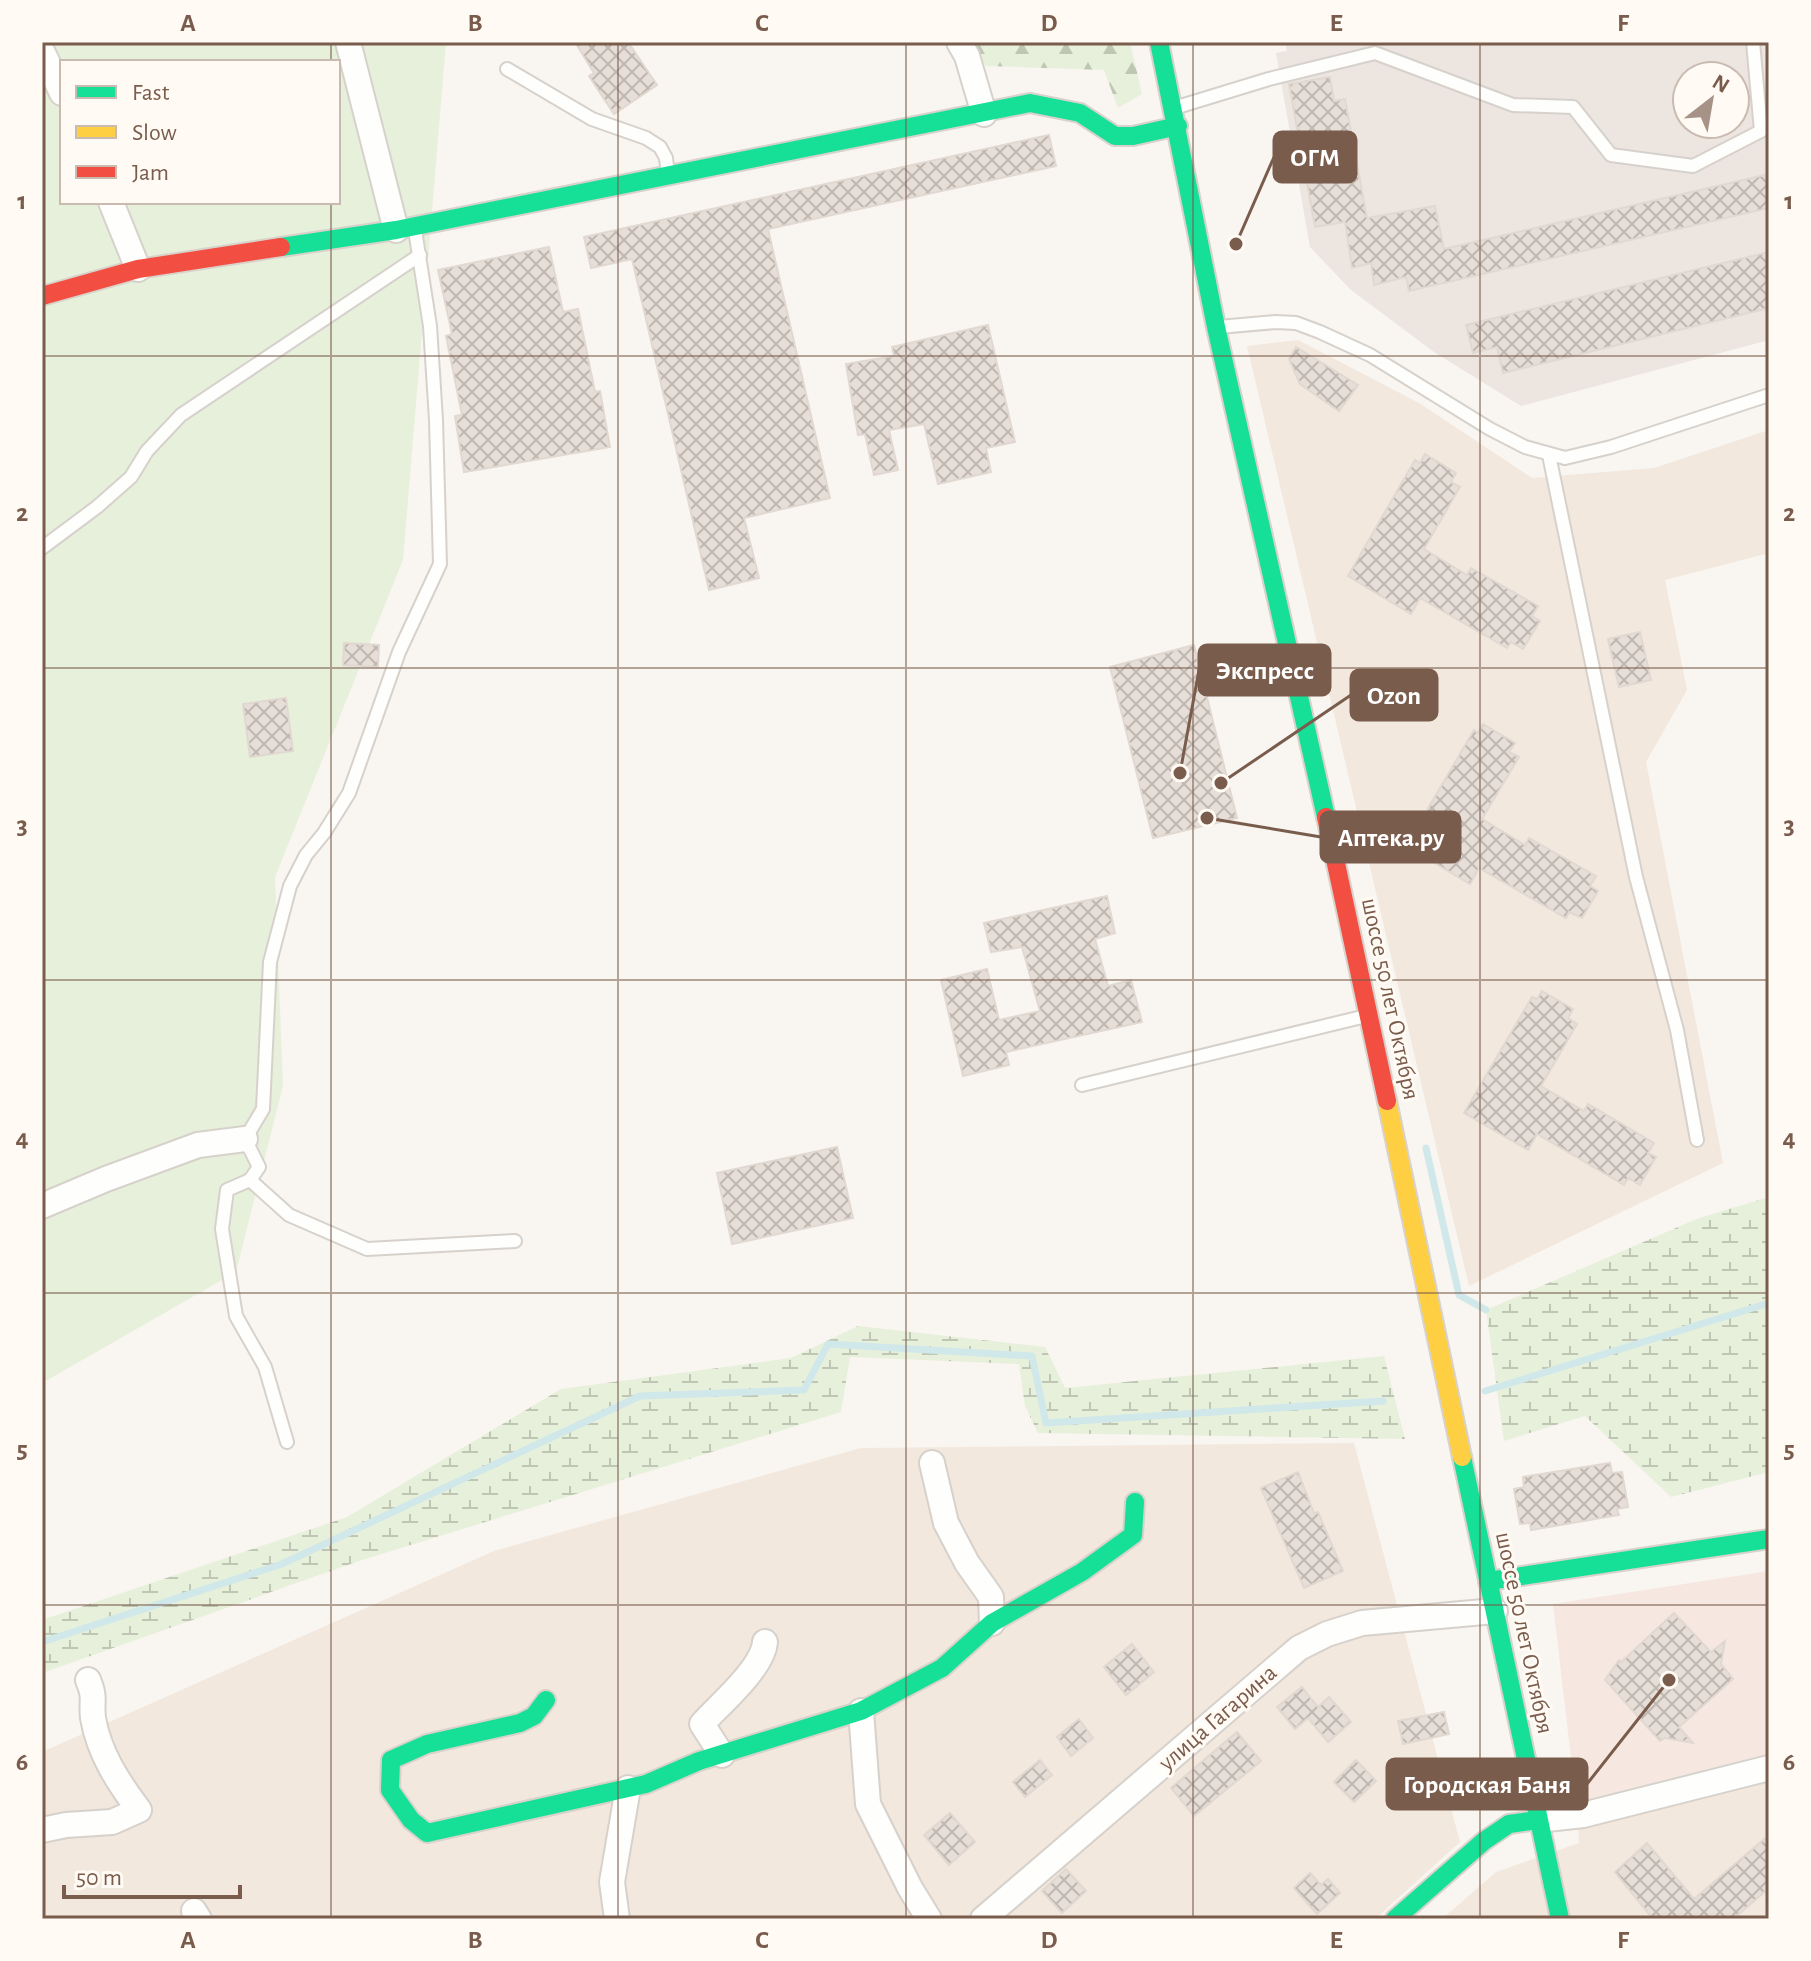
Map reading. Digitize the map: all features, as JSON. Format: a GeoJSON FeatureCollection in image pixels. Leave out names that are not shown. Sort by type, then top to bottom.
{"type":"FeatureCollection","features":[{"type":"Feature","properties":{"kind":"street"},"geometry":{"type":"LineString","coordinates":[[348,42],[405,228]]}},
{"type":"Feature","properties":{"kind":"street"},"geometry":{"type":"LineString","coordinates":[[959,42],[967,56],[984,114]]}},
{"type":"Feature","properties":{"kind":"street","name":"шоссе 50 лет Октября"},"geometry":{"type":"LineString","coordinates":[[1159,42],[1216,327],[1369,1015],[1560,1919]]}},
{"type":"Feature","properties":{"kind":"street"},"geometry":{"type":"LineString","coordinates":[[42,51],[60,89]]}},
{"type":"Feature","properties":{"kind":"street"},"geometry":{"type":"LineString","coordinates":[[42,296],[138,269],[405,228],[1030,103],[1080,113],[1115,136],[1133,136],[1176,117]]}},
{"type":"Feature","properties":{"kind":"street"},"geometry":{"type":"LineString","coordinates":[[112,204],[138,269]]}},
{"type":"Feature","properties":{"kind":"street"},"geometry":{"type":"LineString","coordinates":[[42,1206],[198,1145],[245,1139]]}},
{"type":"Feature","properties":{"kind":"street"},"geometry":{"type":"LineString","coordinates":[[932,1463],[946,1523],[967,1563],[991,1597],[992,1623]]}},
{"type":"Feature","properties":{"kind":"street"},"geometry":{"type":"LineString","coordinates":[[546,1700],[534,1716],[520,1723],[427,1744],[391,1760],[390,1790],[411,1820],[427,1833],[646,1784],[722,1755],[861,1711],[942,1668],[992,1623],[1082,1572],[1133,1535],[1135,1502]]}},
{"type":"Feature","properties":{"kind":"street"},"geometry":{"type":"LineString","coordinates":[[1488,1581],[1769,1539]]}},
{"type":"Feature","properties":{"kind":"street","name":"улица Гагарина"},"geometry":{"type":"LineString","coordinates":[[983,1919],[1299,1648],[1327,1634],[1362,1623],[1495,1611]]}},
{"type":"Feature","properties":{"kind":"street"},"geometry":{"type":"LineString","coordinates":[[722,1755],[702,1724],[751,1671],[764,1653],[765,1642]]}},
{"type":"Feature","properties":{"kind":"street"},"geometry":{"type":"LineString","coordinates":[[42,1830],[112,1822],[139,1810],[111,1772],[93,1716],[94,1696],[88,1680]]}},
{"type":"Feature","properties":{"kind":"street"},"geometry":{"type":"LineString","coordinates":[[861,1711],[868,1804],[929,1919]]}},
{"type":"Feature","properties":{"kind":"street"},"geometry":{"type":"LineString","coordinates":[[1395,1919],[1484,1841],[1509,1824],[1583,1815],[1769,1768]]}},
{"type":"Feature","properties":{"kind":"street"},"geometry":{"type":"LineString","coordinates":[[617,1919],[612,1882],[628,1788]]}},
{"type":"Feature","properties":{"kind":"lane"},"geometry":{"type":"LineString","coordinates":[[1176,117],[1269,79],[1375,53],[1513,105],[1573,107],[1611,155],[1693,166],[1761,131],[1753,42]]}},
{"type":"Feature","properties":{"kind":"lane"},"geometry":{"type":"LineString","coordinates":[[507,69],[592,119],[660,147],[666,158],[669,176]]}},
{"type":"Feature","properties":{"kind":"lane"},"geometry":{"type":"LineString","coordinates":[[287,1442],[265,1367],[236,1316],[222,1229],[227,1190],[250,1180],[259,1167],[245,1139],[263,1109],[270,962],[290,886],[306,855],[349,793],[399,652],[440,564],[430,326],[420,255],[405,228]]}},
{"type":"Feature","properties":{"kind":"lane"},"geometry":{"type":"LineString","coordinates":[[42,548],[131,477],[147,451],[181,415],[420,255]]}},
{"type":"Feature","properties":{"kind":"lane"},"geometry":{"type":"LineString","coordinates":[[1216,327],[1276,322],[1296,323],[1320,332],[1370,355],[1490,429],[1549,455],[1565,458],[1611,447],[1769,395]]}},
{"type":"Feature","properties":{"kind":"lane"},"geometry":{"type":"LineString","coordinates":[[1549,455],[1636,877],[1677,1030],[1697,1140]]}},
{"type":"Feature","properties":{"kind":"lane"},"geometry":{"type":"LineString","coordinates":[[1082,1085],[1369,1015]]}},
{"type":"Feature","properties":{"kind":"lane"},"geometry":{"type":"LineString","coordinates":[[250,1180],[289,1215],[367,1249],[515,1241]]}},
{"type":"Feature","properties":{"kind":"shaded area"},"geometry":{"type":"Polygon","coordinates":[[[1285,42],[1769,42],[1769,340],[1521,406],[1434,352],[1351,290],[1310,247],[1276,53],[1287,51],[1285,42]]]}},
{"type":"Feature","properties":{"kind":"shaded area"},"geometry":{"type":"Polygon","coordinates":[[[1298,340],[1419,403],[1532,478],[1654,468],[1769,430],[1769,553],[1665,580],[1687,690],[1646,762],[1723,1163],[1469,1286],[1247,346],[1298,340]]]}},
{"type":"Feature","properties":{"kind":"shaded area"},"geometry":{"type":"Polygon","coordinates":[[[1354,1443],[1460,1842],[1375,1919],[42,1919],[42,1752],[494,1551],[861,1448],[1354,1443]]]}},
{"type":"Feature","properties":{"kind":"shaded area"},"geometry":{"type":"Polygon","coordinates":[[[1769,1571],[1769,1754],[1576,1801],[1553,1604],[1769,1571]]]}},
{"type":"Feature","properties":{"kind":"shaded area"},"geometry":{"type":"Polygon","coordinates":[[[1769,1754],[1769,1919],[1442,1919],[1496,1872],[1579,1843],[1576,1801],[1769,1754]]]}},
{"type":"Feature","properties":{"kind":"green space"},"geometry":{"type":"Polygon","coordinates":[[[42,42],[446,42],[403,560],[275,877],[283,1086],[236,1272],[42,1383],[42,42]]]}},
{"type":"Feature","properties":{"kind":"green space"},"geometry":{"type":"Polygon","coordinates":[[[971,42],[1130,42],[1142,94],[1118,108],[1104,70],[986,66],[971,42]]]}},
{"type":"Feature","properties":{"kind":"green space"},"geometry":{"type":"Polygon","coordinates":[[[1769,1197],[1769,1472],[1671,1497],[1585,1416],[1504,1441],[1486,1310],[1699,1218],[1769,1197]]]}},
{"type":"Feature","properties":{"kind":"green space"},"geometry":{"type":"Polygon","coordinates":[[[858,1326],[1045,1347],[1065,1388],[1384,1356],[1405,1439],[1038,1433],[1025,1406],[1019,1364],[850,1357],[841,1412],[359,1561],[42,1673],[42,1620],[347,1517],[561,1389],[791,1358],[858,1326]]]}},
{"type":"Feature","properties":{"kind":"building"},"geometry":{"type":"Polygon","coordinates":[[[575,42],[628,42],[657,85],[614,114],[589,76],[594,73],[575,42]]]}},
{"type":"Feature","properties":{"kind":"building"},"geometry":{"type":"Polygon","coordinates":[[[1330,77],[1334,101],[1345,99],[1367,218],[1435,206],[1444,249],[1769,174],[1769,208],[1409,291],[1406,277],[1374,285],[1371,263],[1352,268],[1345,222],[1315,227],[1289,84],[1330,77]]]}},
{"type":"Feature","properties":{"kind":"building"},"geometry":{"type":"Polygon","coordinates":[[[1049,135],[1056,166],[768,229],[830,498],[744,518],[759,578],[709,590],[632,259],[591,268],[584,237],[1049,135]]]}},
{"type":"Feature","properties":{"kind":"building"},"geometry":{"type":"Polygon","coordinates":[[[549,247],[563,312],[578,309],[595,392],[600,391],[610,447],[464,472],[455,416],[462,415],[446,336],[452,334],[438,270],[549,247]]]}},
{"type":"Feature","properties":{"kind":"building"},"geometry":{"type":"Polygon","coordinates":[[[1769,252],[1769,308],[1503,373],[1497,347],[1473,353],[1466,325],[1769,252]]]}},
{"type":"Feature","properties":{"kind":"building"},"geometry":{"type":"Polygon","coordinates":[[[988,325],[1015,442],[986,448],[991,472],[938,484],[924,424],[889,430],[898,470],[874,475],[865,434],[858,435],[846,364],[894,356],[892,347],[988,325]]]}},
{"type":"Feature","properties":{"kind":"building"},"geometry":{"type":"Polygon","coordinates":[[[1296,347],[1358,385],[1339,411],[1300,384],[1289,359],[1296,347]]]}},
{"type":"Feature","properties":{"kind":"building"},"geometry":{"type":"Polygon","coordinates":[[[1425,454],[1456,473],[1451,482],[1460,487],[1424,549],[1467,575],[1471,568],[1538,606],[1532,616],[1540,621],[1523,649],[1511,642],[1507,648],[1420,598],[1411,614],[1348,576],[1415,460],[1420,463],[1425,454]]]}},
{"type":"Feature","properties":{"kind":"building"},"geometry":{"type":"Polygon","coordinates":[[[1640,632],[1651,680],[1619,687],[1608,639],[1640,632]]]}},
{"type":"Feature","properties":{"kind":"building"},"geometry":{"type":"Polygon","coordinates":[[[344,643],[379,645],[378,667],[343,665],[344,643]]]}},
{"type":"Feature","properties":{"kind":"building"},"geometry":{"type":"Polygon","coordinates":[[[1194,645],[1237,818],[1153,838],[1110,667],[1194,645]]]}},
{"type":"Feature","properties":{"kind":"building"},"geometry":{"type":"Polygon","coordinates":[[[286,698],[293,751],[250,757],[243,704],[286,698]]]}},
{"type":"Feature","properties":{"kind":"building"},"geometry":{"type":"Polygon","coordinates":[[[1483,724],[1515,743],[1509,752],[1519,757],[1482,819],[1525,845],[1529,838],[1596,876],[1590,886],[1598,891],[1582,918],[1569,912],[1566,918],[1479,868],[1470,884],[1406,846],[1474,730],[1478,733],[1483,724]]]}},
{"type":"Feature","properties":{"kind":"building"},"geometry":{"type":"Polygon","coordinates":[[[1107,896],[1115,933],[1095,939],[1108,986],[1131,980],[1142,1022],[1006,1052],[1009,1065],[963,1076],[941,980],[987,969],[999,1020],[1040,1011],[1022,947],[991,952],[984,923],[1107,896]]]}},
{"type":"Feature","properties":{"kind":"building"},"geometry":{"type":"Polygon","coordinates":[[[1542,991],[1573,1009],[1568,1018],[1577,1024],[1541,1086],[1584,1111],[1588,1104],[1654,1143],[1648,1153],[1656,1157],[1640,1185],[1628,1178],[1624,1185],[1537,1134],[1528,1150],[1464,1113],[1532,997],[1537,999],[1542,991]]]}},
{"type":"Feature","properties":{"kind":"building"},"geometry":{"type":"Polygon","coordinates":[[[837,1147],[853,1218],[732,1244],[717,1173],[837,1147]]]}},
{"type":"Feature","properties":{"kind":"building"},"geometry":{"type":"Polygon","coordinates":[[[1610,1463],[1612,1473],[1622,1472],[1628,1507],[1617,1509],[1619,1515],[1531,1530],[1530,1523],[1520,1524],[1514,1489],[1524,1487],[1523,1477],[1610,1463]]]}},
{"type":"Feature","properties":{"kind":"building"},"geometry":{"type":"Polygon","coordinates":[[[1298,1472],[1314,1513],[1318,1512],[1343,1571],[1304,1588],[1261,1488],[1298,1472]]]}},
{"type":"Feature","properties":{"kind":"building"},"geometry":{"type":"Polygon","coordinates":[[[1674,1613],[1711,1652],[1725,1641],[1721,1664],[1733,1679],[1679,1727],[1693,1743],[1665,1738],[1660,1741],[1605,1680],[1619,1660],[1621,1662],[1674,1613]]]}},
{"type":"Feature","properties":{"kind":"building"},"geometry":{"type":"Polygon","coordinates":[[[1132,1644],[1154,1672],[1126,1695],[1104,1667],[1132,1644]]]}},
{"type":"Feature","properties":{"kind":"building"},"geometry":{"type":"Polygon","coordinates":[[[1302,1687],[1318,1707],[1329,1697],[1351,1722],[1328,1742],[1308,1718],[1295,1729],[1277,1707],[1302,1687]]]}},
{"type":"Feature","properties":{"kind":"building"},"geometry":{"type":"Polygon","coordinates":[[[1444,1712],[1449,1734],[1403,1744],[1398,1721],[1444,1712]]]}},
{"type":"Feature","properties":{"kind":"building"},"geometry":{"type":"Polygon","coordinates":[[[1079,1719],[1093,1738],[1071,1756],[1057,1737],[1079,1719]]]}},
{"type":"Feature","properties":{"kind":"building"},"geometry":{"type":"Polygon","coordinates":[[[1237,1732],[1261,1761],[1194,1816],[1171,1788],[1237,1732]]]}},
{"type":"Feature","properties":{"kind":"building"},"geometry":{"type":"Polygon","coordinates":[[[1040,1760],[1052,1775],[1025,1797],[1013,1782],[1040,1760]]]}},
{"type":"Feature","properties":{"kind":"building"},"geometry":{"type":"Polygon","coordinates":[[[1356,1760],[1376,1781],[1354,1802],[1334,1782],[1356,1760]]]}},
{"type":"Feature","properties":{"kind":"building"},"geometry":{"type":"Polygon","coordinates":[[[950,1813],[975,1842],[949,1865],[924,1835],[950,1813]]]}},
{"type":"Feature","properties":{"kind":"building"},"geometry":{"type":"Polygon","coordinates":[[[1769,1835],[1769,1888],[1733,1919],[1653,1919],[1615,1872],[1647,1843],[1694,1899],[1769,1835]]]}},
{"type":"Feature","properties":{"kind":"building"},"geometry":{"type":"Polygon","coordinates":[[[1066,1869],[1086,1891],[1062,1913],[1042,1891],[1066,1869]]]}},
{"type":"Feature","properties":{"kind":"building"},"geometry":{"type":"Polygon","coordinates":[[[1310,1873],[1321,1885],[1328,1879],[1340,1893],[1317,1914],[1294,1888],[1310,1873]]]}},
{"type":"Feature","properties":{"kind":"waterway"},"geometry":{"type":"LineString","coordinates":[[1426,1148],[1459,1295],[1486,1310]]}},
{"type":"Feature","properties":{"kind":"waterway"},"geometry":{"type":"LineString","coordinates":[[1485,1391],[1769,1303]]}},
{"type":"Feature","properties":{"kind":"waterway"},"geometry":{"type":"LineString","coordinates":[[42,1642],[282,1564],[640,1396],[804,1390],[828,1344],[1032,1356],[1046,1423],[1383,1401]]}},
{"type":"Feature","properties":{"kind":"traffic: fast"},"geometry":{"type":"LineString","coordinates":[[1159,42],[1216,327],[1326,817]]}},
{"type":"Feature","properties":{"kind":"traffic: fast"},"geometry":{"type":"LineString","coordinates":[[281,247],[396,230],[1030,103],[1080,113],[1115,136],[1133,136],[1178,126]]}},
{"type":"Feature","properties":{"kind":"traffic: fast"},"geometry":{"type":"LineString","coordinates":[[1462,1457],[1560,1919]]}},
{"type":"Feature","properties":{"kind":"traffic: fast"},"geometry":{"type":"LineString","coordinates":[[546,1700],[534,1716],[520,1723],[427,1744],[391,1760],[390,1790],[411,1820],[427,1833],[646,1784],[699,1761],[861,1711],[942,1668],[992,1623],[1082,1572],[1133,1535],[1135,1502]]}},
{"type":"Feature","properties":{"kind":"traffic: fast"},"geometry":{"type":"LineString","coordinates":[[1488,1581],[1769,1539]]}},
{"type":"Feature","properties":{"kind":"traffic: fast"},"geometry":{"type":"LineString","coordinates":[[1395,1919],[1484,1841],[1509,1824],[1538,1820]]}},
{"type":"Feature","properties":{"kind":"traffic: slow"},"geometry":{"type":"LineString","coordinates":[[1387,1101],[1462,1457]]}},
{"type":"Feature","properties":{"kind":"traffic: jam"},"geometry":{"type":"LineString","coordinates":[[42,296],[138,269],[281,247]]}},
{"type":"Feature","properties":{"kind":"traffic: jam"},"geometry":{"type":"LineString","coordinates":[[1326,817],[1387,1101]]}},
{"type":"Feature","properties":{"kind":"place","name":"ОГМ"},"geometry":{"type":"Point","coordinates":[1236,244]}},
{"type":"Feature","properties":{"kind":"place","name":"Экспресс"},"geometry":{"type":"Point","coordinates":[1180,773]}},
{"type":"Feature","properties":{"kind":"place","name":"Ozon"},"geometry":{"type":"Point","coordinates":[1221,783]}},
{"type":"Feature","properties":{"kind":"place","name":"Аптека.ру"},"geometry":{"type":"Point","coordinates":[1207,818]}},
{"type":"Feature","properties":{"kind":"place","name":"Городская Баня"},"geometry":{"type":"Point","coordinates":[1669,1680]}}]}
